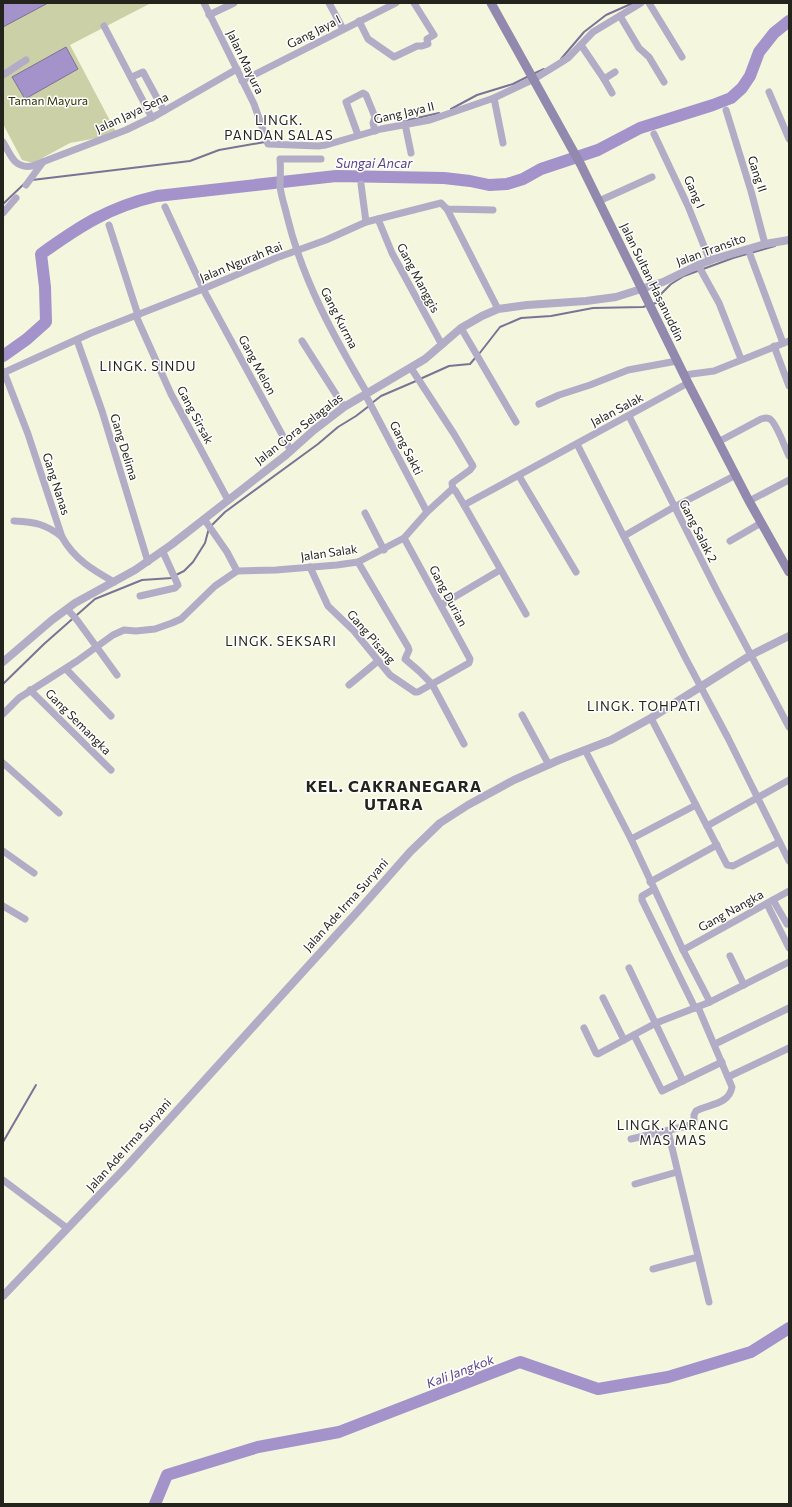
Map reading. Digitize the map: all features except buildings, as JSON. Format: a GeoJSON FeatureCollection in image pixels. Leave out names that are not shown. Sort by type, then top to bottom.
{"type":"FeatureCollection","features":[{"type":"Feature","properties":{"kind":"main road","name":"Jalan Sultan Hasanuddin"},"geometry":{"type":"LineString","coordinates":[[491,3],[581,165],[718,442],[789,572]]}},
{"type":"Feature","properties":{"kind":"street","name":"Jalan Mayura"},"geometry":{"type":"LineString","coordinates":[[204,3],[237,69],[269,142]]}},
{"type":"Feature","properties":{"kind":"street"},"geometry":{"type":"LineString","coordinates":[[210,15],[234,3]]}},
{"type":"Feature","properties":{"kind":"street"},"geometry":{"type":"LineString","coordinates":[[329,3],[343,29]]}},
{"type":"Feature","properties":{"kind":"street","name":"Gang Jaya I"},"geometry":{"type":"LineString","coordinates":[[242,81],[396,3]]}},
{"type":"Feature","properties":{"kind":"street"},"geometry":{"type":"LineString","coordinates":[[359,21],[368,39],[394,57],[417,46],[428,44],[427,39],[434,35],[414,3]]}},
{"type":"Feature","properties":{"kind":"street","name":"Gang Jaya II"},"geometry":{"type":"LineString","coordinates":[[269,142],[326,146],[375,128],[405,124],[437,117],[494,98],[568,58],[593,32],[641,3]]}},
{"type":"Feature","properties":{"kind":"street"},"geometry":{"type":"LineString","coordinates":[[649,3],[682,57]]}},
{"type":"Feature","properties":{"kind":"street"},"geometry":{"type":"LineString","coordinates":[[620,16],[639,48],[649,57],[664,82]]}},
{"type":"Feature","properties":{"kind":"street"},"geometry":{"type":"LineString","coordinates":[[104,26],[132,77],[152,118]]}},
{"type":"Feature","properties":{"kind":"street"},"geometry":{"type":"LineString","coordinates":[[581,45],[612,93]]}},
{"type":"Feature","properties":{"kind":"street"},"geometry":{"type":"LineString","coordinates":[[3,75],[26,60]]}},
{"type":"Feature","properties":{"kind":"street","name":"Jalan Jaya Sena"},"geometry":{"type":"LineString","coordinates":[[3,142],[17,164],[24,167],[32,166],[126,130],[152,118],[237,69]]}},
{"type":"Feature","properties":{"kind":"street"},"geometry":{"type":"LineString","coordinates":[[132,77],[143,72],[164,111]]}},
{"type":"Feature","properties":{"kind":"street"},"geometry":{"type":"LineString","coordinates":[[604,79],[615,72]]}},
{"type":"Feature","properties":{"kind":"street"},"geometry":{"type":"LineString","coordinates":[[769,92],[789,139]]}},
{"type":"Feature","properties":{"kind":"street"},"geometry":{"type":"LineString","coordinates":[[358,133],[346,102],[363,93],[366,96],[375,117],[375,128]]}},
{"type":"Feature","properties":{"kind":"street"},"geometry":{"type":"LineString","coordinates":[[494,98],[503,143]]}},
{"type":"Feature","properties":{"kind":"street","name":"Gang II"},"geometry":{"type":"LineString","coordinates":[[726,110],[751,191],[765,244]]}},
{"type":"Feature","properties":{"kind":"street"},"geometry":{"type":"LineString","coordinates":[[405,124],[411,153]]}},
{"type":"Feature","properties":{"kind":"street","name":"Gang I"},"geometry":{"type":"LineString","coordinates":[[654,134],[688,206],[710,261]]}},
{"type":"Feature","properties":{"kind":"street","name":"Gang Kurma"},"geometry":{"type":"LineString","coordinates":[[321,159],[280,159],[280,186],[290,228],[304,271],[367,396]]}},
{"type":"Feature","properties":{"kind":"street"},"geometry":{"type":"LineString","coordinates":[[26,185],[43,162]]}},
{"type":"Feature","properties":{"kind":"street"},"geometry":{"type":"LineString","coordinates":[[599,201],[652,177]]}},
{"type":"Feature","properties":{"kind":"street"},"geometry":{"type":"LineString","coordinates":[[361,184],[366,222]]}},
{"type":"Feature","properties":{"kind":"street"},"geometry":{"type":"LineString","coordinates":[[3,213],[16,198]]}},
{"type":"Feature","properties":{"kind":"street","name":"Jalan Ngurah Rai"},"geometry":{"type":"LineString","coordinates":[[3,373],[46,353],[137,315],[276,258],[341,234],[366,222],[441,203],[447,209],[493,210]]}},
{"type":"Feature","properties":{"kind":"street","name":"Gang Melon"},"geometry":{"type":"LineString","coordinates":[[165,207],[203,289],[291,451]]}},
{"type":"Feature","properties":{"kind":"street"},"geometry":{"type":"LineString","coordinates":[[447,209],[498,309]]}},
{"type":"Feature","properties":{"kind":"street","name":"Gang Manggis"},"geometry":{"type":"LineString","coordinates":[[378,219],[392,253],[442,345]]}},
{"type":"Feature","properties":{"kind":"street","name":"Gang Sirsak"},"geometry":{"type":"LineString","coordinates":[[109,224],[137,315],[170,394],[228,500]]}},
{"type":"Feature","properties":{"kind":"street","name":"Jalan Transito"},"geometry":{"type":"LineString","coordinates":[[643,289],[699,268],[710,261],[749,252],[765,244],[789,240]]}},
{"type":"Feature","properties":{"kind":"street"},"geometry":{"type":"LineString","coordinates":[[686,379],[714,371],[786,342],[749,252]]}},
{"type":"Feature","properties":{"kind":"street"},"geometry":{"type":"LineString","coordinates":[[699,268],[719,303],[741,359]]}},
{"type":"Feature","properties":{"kind":"street","name":"Jalan Gora Selagalas"},"geometry":{"type":"LineString","coordinates":[[3,662],[46,624],[72,615],[97,590],[148,562],[206,522],[228,500],[344,407],[413,371],[461,328],[498,309],[608,298],[643,289]]}},
{"type":"Feature","properties":{"kind":"street"},"geometry":{"type":"LineString","coordinates":[[461,328],[516,422]]}},
{"type":"Feature","properties":{"kind":"street","name":"Gang Delima"},"geometry":{"type":"LineString","coordinates":[[77,340],[102,411],[148,562]]}},
{"type":"Feature","properties":{"kind":"street"},"geometry":{"type":"LineString","coordinates":[[302,341],[344,407]]}},
{"type":"Feature","properties":{"kind":"street"},"geometry":{"type":"LineString","coordinates":[[774,346],[789,386]]}},
{"type":"Feature","properties":{"kind":"street"},"geometry":{"type":"LineString","coordinates":[[539,404],[559,395],[628,370],[677,361]]}},
{"type":"Feature","properties":{"kind":"street","name":"Jalan Salak"},"geometry":{"type":"LineString","coordinates":[[237,571],[276,570],[358,562],[384,550],[404,538],[427,512],[453,490],[451,486],[452,483],[470,470],[473,466],[413,371]]}},
{"type":"Feature","properties":{"kind":"street","name":"Gang Nanas"},"geometry":{"type":"LineString","coordinates":[[3,373],[28,434],[62,538],[71,551],[84,564],[114,582]]}},
{"type":"Feature","properties":{"kind":"street","name":"Jalan Salak"},"geometry":{"type":"LineString","coordinates":[[464,505],[628,416],[686,379]]}},
{"type":"Feature","properties":{"kind":"street","name":"Gang Sakti"},"geometry":{"type":"LineString","coordinates":[[367,396],[427,512]]}},
{"type":"Feature","properties":{"kind":"street","name":"Gang Salak 2"},"geometry":{"type":"LineString","coordinates":[[628,416],[674,508],[789,727]]}},
{"type":"Feature","properties":{"kind":"street"},"geometry":{"type":"LineString","coordinates":[[718,442],[761,419],[767,418],[774,424],[789,456]]}},
{"type":"Feature","properties":{"kind":"street"},"geometry":{"type":"LineString","coordinates":[[577,444],[758,797],[789,861]]}},
{"type":"Feature","properties":{"kind":"street"},"geometry":{"type":"LineString","coordinates":[[624,536],[736,475]]}},
{"type":"Feature","properties":{"kind":"street"},"geometry":{"type":"LineString","coordinates":[[519,476],[576,572]]}},
{"type":"Feature","properties":{"kind":"street"},"geometry":{"type":"LineString","coordinates":[[749,501],[789,480]]}},
{"type":"Feature","properties":{"kind":"street"},"geometry":{"type":"LineString","coordinates":[[453,490],[455,490],[464,505],[526,614]]}},
{"type":"Feature","properties":{"kind":"street"},"geometry":{"type":"LineString","coordinates":[[365,513],[384,550]]}},
{"type":"Feature","properties":{"kind":"street"},"geometry":{"type":"LineString","coordinates":[[14,521],[32,522],[46,526],[62,538]]}},
{"type":"Feature","properties":{"kind":"street"},"geometry":{"type":"LineString","coordinates":[[3,714],[19,698],[30,690],[66,669],[96,646],[120,632],[124,630],[149,630],[177,621],[185,616],[215,586],[237,571],[227,552],[206,522]]}},
{"type":"Feature","properties":{"kind":"street"},"geometry":{"type":"LineString","coordinates":[[730,541],[761,523]]}},
{"type":"Feature","properties":{"kind":"street","name":"Gang Durian"},"geometry":{"type":"LineString","coordinates":[[404,538],[470,657],[470,661],[466,664],[432,684]]}},
{"type":"Feature","properties":{"kind":"street"},"geometry":{"type":"LineString","coordinates":[[140,596],[175,588],[178,585],[163,552]]}},
{"type":"Feature","properties":{"kind":"street"},"geometry":{"type":"LineString","coordinates":[[358,562],[408,647],[405,659],[432,684],[464,744]]}},
{"type":"Feature","properties":{"kind":"street","name":"Gang Pisang"},"geometry":{"type":"LineString","coordinates":[[310,567],[328,606],[354,631],[390,675],[414,692],[418,692],[432,684]]}},
{"type":"Feature","properties":{"kind":"street"},"geometry":{"type":"LineString","coordinates":[[440,605],[500,570]]}},
{"type":"Feature","properties":{"kind":"street"},"geometry":{"type":"LineString","coordinates":[[72,615],[117,674]]}},
{"type":"Feature","properties":{"kind":"street","name":"Jalan Ade Irma Suryani"},"geometry":{"type":"LineString","coordinates":[[3,1296],[125,1168],[429,832],[453,814],[491,792],[549,765],[610,740],[651,718],[751,655],[789,636]]}},
{"type":"Feature","properties":{"kind":"street"},"geometry":{"type":"LineString","coordinates":[[349,685],[378,661]]}},
{"type":"Feature","properties":{"kind":"street"},"geometry":{"type":"LineString","coordinates":[[66,669],[111,716]]}},
{"type":"Feature","properties":{"kind":"street","name":"Gang Semangka"},"geometry":{"type":"LineString","coordinates":[[30,690],[111,770]]}},
{"type":"Feature","properties":{"kind":"street"},"geometry":{"type":"LineString","coordinates":[[522,715],[549,765]]}},
{"type":"Feature","properties":{"kind":"street"},"geometry":{"type":"LineString","coordinates":[[651,718],[726,864],[730,866],[780,842]]}},
{"type":"Feature","properties":{"kind":"street"},"geometry":{"type":"LineString","coordinates":[[585,750],[631,839],[683,950],[710,1002]]}},
{"type":"Feature","properties":{"kind":"street"},"geometry":{"type":"LineString","coordinates":[[3,764],[59,813]]}},
{"type":"Feature","properties":{"kind":"street"},"geometry":{"type":"LineString","coordinates":[[707,826],[789,780]]}},
{"type":"Feature","properties":{"kind":"street"},"geometry":{"type":"LineString","coordinates":[[631,839],[696,805]]}},
{"type":"Feature","properties":{"kind":"street"},"geometry":{"type":"LineString","coordinates":[[631,1139],[692,1125],[696,1111],[722,1102],[730,1094],[732,1087],[715,1044],[642,900],[642,896],[652,885],[717,846]]}},
{"type":"Feature","properties":{"kind":"street"},"geometry":{"type":"LineString","coordinates":[[3,851],[34,873]]}},
{"type":"Feature","properties":{"kind":"street","name":"Gang Nangka"},"geometry":{"type":"LineString","coordinates":[[683,950],[789,891]]}},
{"type":"Feature","properties":{"kind":"street"},"geometry":{"type":"LineString","coordinates":[[774,900],[787,924]]}},
{"type":"Feature","properties":{"kind":"street"},"geometry":{"type":"LineString","coordinates":[[767,904],[789,948]]}},
{"type":"Feature","properties":{"kind":"street"},"geometry":{"type":"LineString","coordinates":[[3,906],[25,919]]}},
{"type":"Feature","properties":{"kind":"street"},"geometry":{"type":"LineString","coordinates":[[730,956],[744,985]]}},
{"type":"Feature","properties":{"kind":"street"},"geometry":{"type":"LineString","coordinates":[[584,1028],[597,1054],[656,1023],[697,1008],[789,962]]}},
{"type":"Feature","properties":{"kind":"street"},"geometry":{"type":"LineString","coordinates":[[629,968],[683,1081]]}},
{"type":"Feature","properties":{"kind":"street"},"geometry":{"type":"LineString","coordinates":[[603,998],[624,1040]]}},
{"type":"Feature","properties":{"kind":"street"},"geometry":{"type":"LineString","coordinates":[[715,1044],[789,1008]]}},
{"type":"Feature","properties":{"kind":"street"},"geometry":{"type":"LineString","coordinates":[[634,1035],[661,1090],[664,1091],[722,1062]]}},
{"type":"Feature","properties":{"kind":"street"},"geometry":{"type":"LineString","coordinates":[[728,1077],[789,1048]]}},
{"type":"Feature","properties":{"kind":"street"},"geometry":{"type":"LineString","coordinates":[[668,1131],[709,1302]]}},
{"type":"Feature","properties":{"kind":"street"},"geometry":{"type":"LineString","coordinates":[[635,1184],[677,1172]]}},
{"type":"Feature","properties":{"kind":"street"},"geometry":{"type":"LineString","coordinates":[[3,1180],[67,1228]]}},
{"type":"Feature","properties":{"kind":"street"},"geometry":{"type":"LineString","coordinates":[[653,1269],[698,1257]]}},
{"type":"Feature","properties":{"kind":"green space","name":"Taman Mayura"},"geometry":{"type":"Polygon","coordinates":[[[3,3],[151,3],[70,45],[116,132],[103,137],[70,143],[33,163],[22,160],[3,124],[3,3]]]}},
{"type":"Feature","properties":{"kind":"shaded area"},"geometry":{"type":"Polygon","coordinates":[[[3,3],[48,3],[3,27],[3,3]]]}},
{"type":"Feature","properties":{"kind":"shaded area"},"geometry":{"type":"Polygon","coordinates":[[[66,47],[78,69],[25,99],[12,77],[66,47]]]}},
{"type":"Feature","properties":{"kind":"waterway"},"geometry":{"type":"LineString","coordinates":[[561,59],[584,32],[606,15],[633,3]]}},
{"type":"Feature","properties":{"kind":"waterway","name":"Sungai Ancar"},"geometry":{"type":"LineString","coordinates":[[3,356],[27,339],[46,322],[45,287],[41,254],[82,226],[109,212],[157,196],[336,176],[444,178],[489,185],[507,184],[523,179],[541,169],[598,150],[640,128],[731,98],[742,88],[750,76],[759,52],[774,33],[789,21]]}},
{"type":"Feature","properties":{"kind":"waterway"},"geometry":{"type":"LineString","coordinates":[[533,74],[544,69]]}},
{"type":"Feature","properties":{"kind":"waterway"},"geometry":{"type":"LineString","coordinates":[[451,109],[477,95],[513,84],[529,76]]}},
{"type":"Feature","properties":{"kind":"waterway"},"geometry":{"type":"LineString","coordinates":[[404,121],[439,113]]}},
{"type":"Feature","properties":{"kind":"waterway"},"geometry":{"type":"LineString","coordinates":[[32,180],[190,161],[219,150],[265,142]]}},
{"type":"Feature","properties":{"kind":"waterway"},"geometry":{"type":"LineString","coordinates":[[3,204],[26,182]]}},
{"type":"Feature","properties":{"kind":"waterway"},"geometry":{"type":"LineString","coordinates":[[652,304],[656,303],[657,298],[671,284],[684,276],[733,258],[775,246]]}},
{"type":"Feature","properties":{"kind":"waterway"},"geometry":{"type":"LineString","coordinates":[[479,354],[500,327],[521,318],[551,316],[593,308],[646,306]]}},
{"type":"Feature","properties":{"kind":"waterway"},"geometry":{"type":"LineString","coordinates":[[420,379],[449,366],[470,364],[476,357]]}},
{"type":"Feature","properties":{"kind":"waterway"},"geometry":{"type":"LineString","coordinates":[[372,403],[381,396],[416,381]]}},
{"type":"Feature","properties":{"kind":"waterway"},"geometry":{"type":"LineString","coordinates":[[176,575],[184,571],[193,562],[205,543],[209,528],[225,512],[318,444],[338,427],[369,406]]}},
{"type":"Feature","properties":{"kind":"waterway"},"geometry":{"type":"LineString","coordinates":[[3,684],[44,644],[95,599],[142,580],[172,578]]}},
{"type":"Feature","properties":{"kind":"waterway"},"geometry":{"type":"LineString","coordinates":[[3,1142],[36,1085]]}},
{"type":"Feature","properties":{"kind":"waterway","name":"Kali Jangkok"},"geometry":{"type":"LineString","coordinates":[[155,1504],[167,1475],[258,1447],[339,1432],[520,1362],[598,1389],[668,1377],[751,1352],[789,1328]]}},
{"type":"Feature","properties":{"kind":"district","name":"LINGK. PANDAN SALAS"},"geometry":{"type":"Point","coordinates":[279,128]}},
{"type":"Feature","properties":{"kind":"district","name":"LINGK. SINDU"},"geometry":{"type":"Point","coordinates":[148,366]}},
{"type":"Feature","properties":{"kind":"district","name":"LINGK. SEKSARI"},"geometry":{"type":"Point","coordinates":[281,641]}},
{"type":"Feature","properties":{"kind":"district","name":"LINGK. TOHPATI"},"geometry":{"type":"Point","coordinates":[644,706]}},
{"type":"Feature","properties":{"kind":"district","name":"KEL. CAKRANEGARA UTARA"},"geometry":{"type":"Point","coordinates":[394,795]}},
{"type":"Feature","properties":{"kind":"district","name":"LINGK. KARANG MAS MAS"},"geometry":{"type":"Point","coordinates":[673,1132]}}]}
